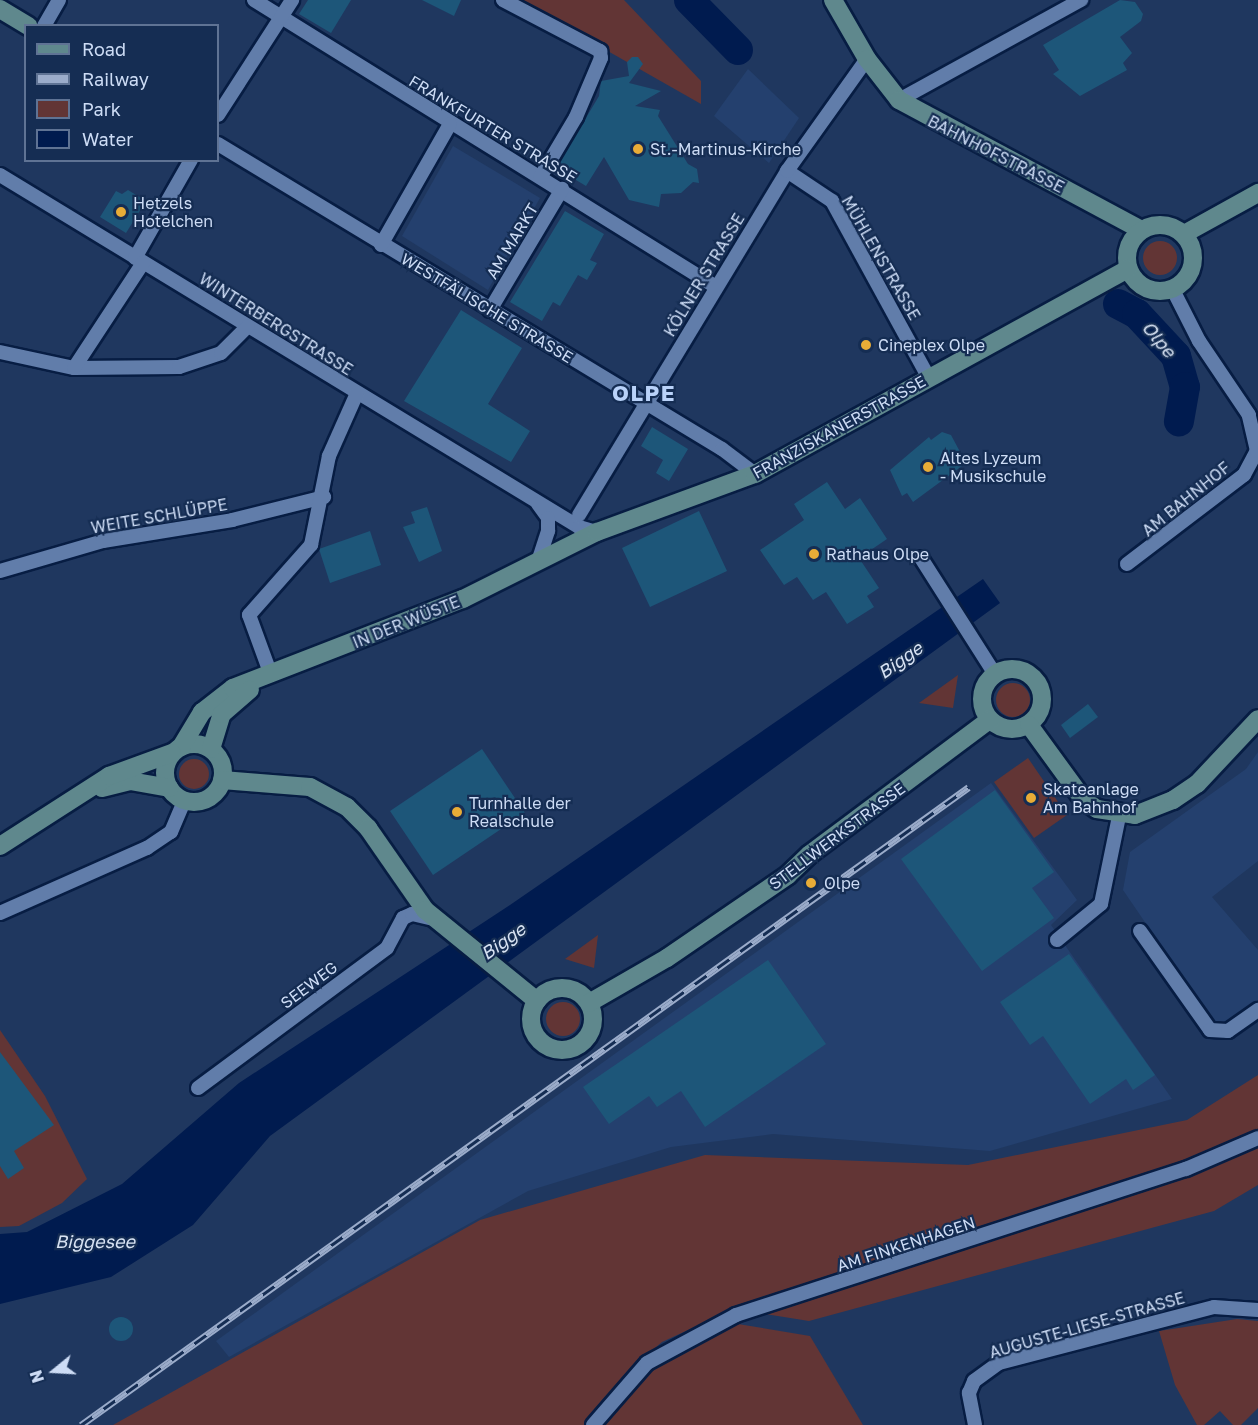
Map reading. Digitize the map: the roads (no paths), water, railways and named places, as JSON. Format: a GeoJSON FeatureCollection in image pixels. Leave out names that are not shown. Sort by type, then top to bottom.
{"type":"FeatureCollection","features":[{"type":"Feature","properties":{"kind":"main road","name":"BAHNHOFSTRASSE"},"geometry":{"type":"LineString","coordinates":[[833,0],[867,59],[899,100],[1141,230]]}},
{"type":"Feature","properties":{"kind":"main road"},"geometry":{"type":"LineString","coordinates":[[0,9],[25,24]]}},
{"type":"Feature","properties":{"kind":"main road"},"geometry":{"type":"LineString","coordinates":[[1184,234],[1258,193]]}},
{"type":"Feature","properties":{"kind":"main road"},"geometry":{"type":"LineString","coordinates":[[1163,225],[1184,234],[1190,243],[1192,265],[1173,288],[1146,289],[1128,269],[1128,247],[1141,230],[1163,225]]}},
{"type":"Feature","properties":{"kind":"main road","name":"FRANZISKANERSTRASSE"},"geometry":{"type":"LineString","coordinates":[[538,561],[597,532],[755,474],[1128,269]]}},
{"type":"Feature","properties":{"kind":"main road","name":"IN DER WÜSTE"},"geometry":{"type":"LineString","coordinates":[[176,750],[215,699],[463,599],[538,561]]}},
{"type":"Feature","properties":{"kind":"main road"},"geometry":{"type":"LineString","coordinates":[[1013,669],[1038,682],[1043,701],[1029,725],[1012,730],[990,720],[982,701],[995,674],[1013,669]]}},
{"type":"Feature","properties":{"kind":"main road","name":"IN DER WÜSTE"},"geometry":{"type":"LineString","coordinates":[[211,749],[218,722],[228,705],[271,675]]}},
{"type":"Feature","properties":{"kind":"main road"},"geometry":{"type":"LineString","coordinates":[[1029,725],[1083,799],[1119,816],[1151,812],[1197,784],[1258,719]]}},
{"type":"Feature","properties":{"kind":"main road","name":"STELLWERKSTRASSE"},"geometry":{"type":"LineString","coordinates":[[589,1003],[658,964],[788,875],[807,856],[990,720]]}},
{"type":"Feature","properties":{"kind":"main road"},"geometry":{"type":"LineString","coordinates":[[0,846],[116,773],[176,750],[198,744],[211,749],[221,763],[222,780],[204,801],[184,801],[169,788],[130,781],[83,795]]}},
{"type":"Feature","properties":{"kind":"main road"},"geometry":{"type":"LineString","coordinates":[[169,788],[165,773],[176,750]]}},
{"type":"Feature","properties":{"kind":"main road"},"geometry":{"type":"LineString","coordinates":[[222,780],[310,787],[347,807],[435,920],[537,1001]]}},
{"type":"Feature","properties":{"kind":"main road"},"geometry":{"type":"LineString","coordinates":[[562,987],[581,993],[589,1003],[591,1031],[566,1050],[555,1049],[538,1037],[531,1019],[537,1001],[562,987]]}},
{"type":"Feature","properties":{"kind":"street"},"geometry":{"type":"LineString","coordinates":[[45,24],[59,0]]}},
{"type":"Feature","properties":{"kind":"street","name":"FRANKFURTER STRASSE"},"geometry":{"type":"LineString","coordinates":[[254,0],[450,124],[562,189],[716,287]]}},
{"type":"Feature","properties":{"kind":"street"},"geometry":{"type":"LineString","coordinates":[[219,113],[292,0]]}},
{"type":"Feature","properties":{"kind":"street"},"geometry":{"type":"LineString","coordinates":[[503,0],[600,51],[601,58],[576,117],[541,176]]}},
{"type":"Feature","properties":{"kind":"street"},"geometry":{"type":"LineString","coordinates":[[899,100],[1081,0]]}},
{"type":"Feature","properties":{"kind":"street","name":"KÖLNER STRASSE"},"geometry":{"type":"LineString","coordinates":[[579,515],[787,171],[867,59]]}},
{"type":"Feature","properties":{"kind":"street"},"geometry":{"type":"LineString","coordinates":[[381,245],[450,124]]}},
{"type":"Feature","properties":{"kind":"street","name":"WESTFÄLISCHE STRASSE"},"geometry":{"type":"LineString","coordinates":[[221,148],[647,404],[755,474]]}},
{"type":"Feature","properties":{"kind":"street"},"geometry":{"type":"LineString","coordinates":[[74,368],[139,260],[190,162]]}},
{"type":"Feature","properties":{"kind":"street","name":"MÜHLENSTRASSE"},"geometry":{"type":"LineString","coordinates":[[787,171],[832,201],[929,378]]}},
{"type":"Feature","properties":{"kind":"street","name":"WINTERBERGSTRASSE"},"geometry":{"type":"LineString","coordinates":[[0,175],[579,527],[597,532]]}},
{"type":"Feature","properties":{"kind":"street","name":"AM MARKT"},"geometry":{"type":"LineString","coordinates":[[490,310],[562,189]]}},
{"type":"Feature","properties":{"kind":"street"},"geometry":{"type":"LineString","coordinates":[[1173,288],[1199,341],[1249,415],[1257,451]]}},
{"type":"Feature","properties":{"kind":"street"},"geometry":{"type":"LineString","coordinates":[[0,351],[74,368],[179,367],[202,362],[237,341],[248,326]]}},
{"type":"Feature","properties":{"kind":"street"},"geometry":{"type":"LineString","coordinates":[[271,675],[249,615],[311,545],[324,497],[329,456],[357,393]]}},
{"type":"Feature","properties":{"kind":"street","name":"AM BAHNHOF"},"geometry":{"type":"LineString","coordinates":[[1127,564],[1244,475],[1257,451]]}},
{"type":"Feature","properties":{"kind":"street","name":"WEITE SCHLÜPPE"},"geometry":{"type":"LineString","coordinates":[[0,571],[103,541],[232,520],[324,497]]}},
{"type":"Feature","properties":{"kind":"street"},"geometry":{"type":"LineString","coordinates":[[535,499],[548,524],[538,561]]}},
{"type":"Feature","properties":{"kind":"street"},"geometry":{"type":"LineString","coordinates":[[921,558],[995,674]]}},
{"type":"Feature","properties":{"kind":"street"},"geometry":{"type":"LineString","coordinates":[[0,913],[147,848],[171,832],[184,801]]}},
{"type":"Feature","properties":{"kind":"street"},"geometry":{"type":"LineString","coordinates":[[1057,940],[1101,904],[1119,816]]}},
{"type":"Feature","properties":{"kind":"street","name":"SEEWEG"},"geometry":{"type":"LineString","coordinates":[[198,1088],[387,948],[403,918],[412,914],[435,920]]}},
{"type":"Feature","properties":{"kind":"street"},"geometry":{"type":"LineString","coordinates":[[1140,932],[1210,1030],[1228,1031],[1258,1010]]}},
{"type":"Feature","properties":{"kind":"street","name":"AM FINKENHAGEN"},"geometry":{"type":"LineString","coordinates":[[593,1425],[647,1363],[736,1315],[1175,1173],[1258,1138]]}},
{"type":"Feature","properties":{"kind":"street","name":"AUGUSTE-LIESE-STRASSE"},"geometry":{"type":"LineString","coordinates":[[975,1425],[969,1393],[974,1381],[999,1363],[1214,1307],[1258,1310]]}},
{"type":"Feature","properties":{"kind":"water","name":"Biggesee"},"geometry":{"type":"Polygon","coordinates":[[[983,579],[1000,603],[270,1136],[193,1225],[111,1277],[0,1304],[0,1234],[27,1232],[122,1184],[239,1083],[510,905],[983,579]]]}},
{"type":"Feature","properties":{"kind":"waterway","name":"Olpe"},"geometry":{"type":"LineString","coordinates":[[689,0],[738,50]]}},
{"type":"Feature","properties":{"kind":"waterway","name":"Olpe"},"geometry":{"type":"LineString","coordinates":[[1118,304],[1137,314],[1176,356],[1185,387],[1179,421]]}},
{"type":"Feature","properties":{"kind":"railway"},"geometry":{"type":"LineString","coordinates":[[81,1425],[969,787]]}},
{"type":"Feature","properties":{"kind":"place","name":"St.-Martinus-Kirche"},"geometry":{"type":"Point","coordinates":[638,149]}},
{"type":"Feature","properties":{"kind":"place","name":"Hetzels Hotelchen"},"geometry":{"type":"Point","coordinates":[121,212]}},
{"type":"Feature","properties":{"kind":"place","name":"Cineplex Olpe"},"geometry":{"type":"Point","coordinates":[866,345]}},
{"type":"Feature","properties":{"kind":"place","name":"Altes Lyzeum - Musikschule"},"geometry":{"type":"Point","coordinates":[928,467]}},
{"type":"Feature","properties":{"kind":"place","name":"Rathaus Olpe"},"geometry":{"type":"Point","coordinates":[814,554]}},
{"type":"Feature","properties":{"kind":"place","name":"Skateanlage Am Bahnhof"},"geometry":{"type":"Point","coordinates":[1031,798]}},
{"type":"Feature","properties":{"kind":"place","name":"Turnhalle der Realschule"},"geometry":{"type":"Point","coordinates":[457,812]}},
{"type":"Feature","properties":{"kind":"place","name":"Olpe"},"geometry":{"type":"Point","coordinates":[811,883]}},
{"type":"Feature","properties":{"kind":"district","name":"OLPE"},"geometry":{"type":"Point","coordinates":[644,393]}},
{"type":"Feature","properties":{"kind":"water label","name":"Bigge"},"geometry":{"type":"Point","coordinates":[900,660]}},
{"type":"Feature","properties":{"kind":"water label","name":"Bigge"},"geometry":{"type":"Point","coordinates":[503,941]}}]}
